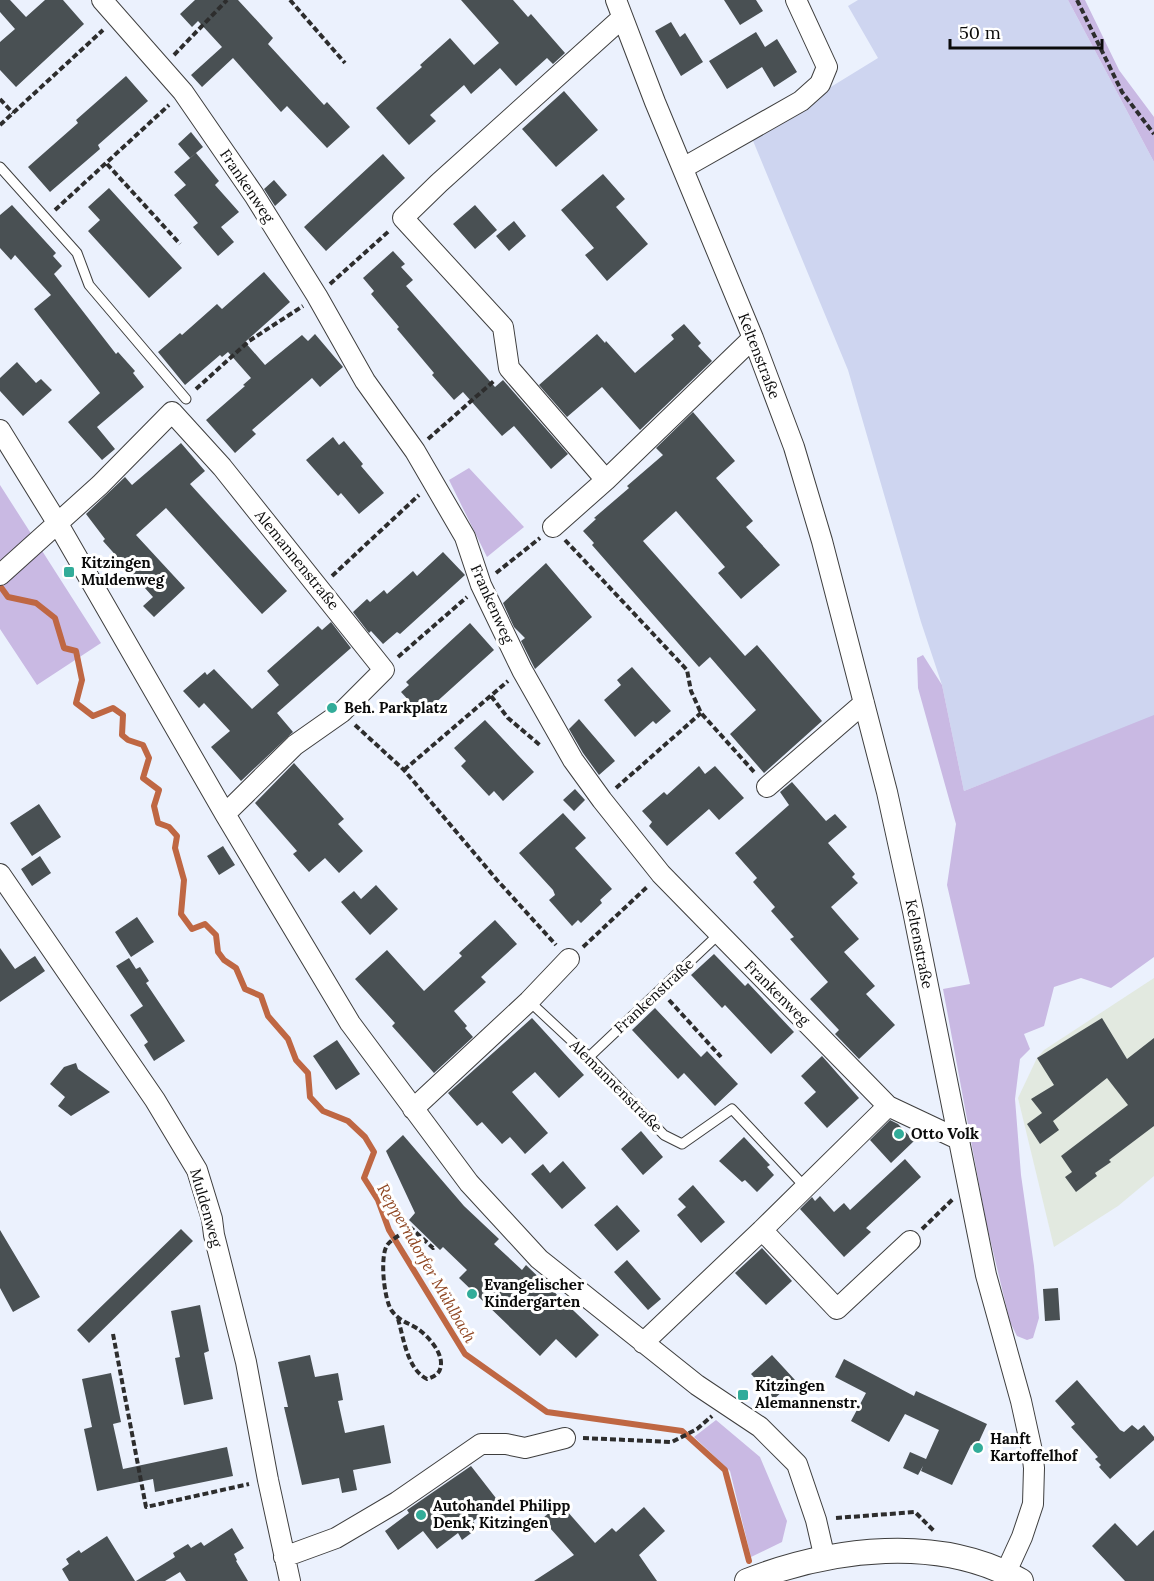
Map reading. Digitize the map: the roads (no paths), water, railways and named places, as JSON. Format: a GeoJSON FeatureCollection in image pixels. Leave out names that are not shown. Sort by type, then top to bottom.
{"type":"FeatureCollection","features":[{"type":"Feature","properties":{"kind":"street","name":"Frankenweg"},"geometry":{"type":"LineString","coordinates":[[102,0],[183,92],[254,195],[317,296],[365,381],[415,451],[465,537],[481,585],[522,670],[573,760],[602,800],[661,874],[888,1106],[958,1139]]}},
{"type":"Feature","properties":{"kind":"street"},"geometry":{"type":"LineString","coordinates":[[683,168],[801,101],[820,84],[827,67],[796,0]]}},
{"type":"Feature","properties":{"kind":"street","name":"Keltenstraße"},"geometry":{"type":"LineString","coordinates":[[606,480],[509,368],[503,327],[403,218],[619,9],[753,338],[794,447],[819,531],[887,792],[913,911],[966,1186],[987,1282],[1021,1401],[1034,1468],[1033,1504],[1022,1537],[1013,1577]]}},
{"type":"Feature","properties":{"kind":"street"},"geometry":{"type":"LineString","coordinates":[[553,527],[606,480],[753,338]]}},
{"type":"Feature","properties":{"kind":"street","name":"Alemannenstraße"},"geometry":{"type":"LineString","coordinates":[[58,524],[172,412],[222,467],[384,670],[342,712],[295,745],[225,814]]}},
{"type":"Feature","properties":{"kind":"street"},"geometry":{"type":"LineString","coordinates":[[0,430],[58,524],[225,814],[350,1023],[469,1183],[539,1259],[697,1385],[760,1427],[797,1464],[816,1520],[825,1559]]}},
{"type":"Feature","properties":{"kind":"street"},"geometry":{"type":"LineString","coordinates":[[1,574],[58,524]]}},
{"type":"Feature","properties":{"kind":"street"},"geometry":{"type":"LineString","coordinates":[[767,786],[864,704]]}},
{"type":"Feature","properties":{"kind":"street","name":"Muldenweg"},"geometry":{"type":"LineString","coordinates":[[0,874],[155,1100],[197,1170],[212,1219],[246,1362],[290,1581]]}},
{"type":"Feature","properties":{"kind":"street"},"geometry":{"type":"LineString","coordinates":[[413,1109],[529,1001],[569,959]]}},
{"type":"Feature","properties":{"kind":"street"},"geometry":{"type":"LineString","coordinates":[[643,1343],[806,1188],[888,1106]]}},
{"type":"Feature","properties":{"kind":"street"},"geometry":{"type":"LineString","coordinates":[[762,1230],[837,1309],[910,1241]]}},
{"type":"Feature","properties":{"kind":"street"},"geometry":{"type":"LineString","coordinates":[[284,1557],[336,1538],[397,1502],[481,1444],[506,1444],[525,1448],[565,1438]]}},
{"type":"Feature","properties":{"kind":"street"},"geometry":{"type":"LineString","coordinates":[[747,1581],[825,1559],[885,1551],[939,1553],[1013,1577]]}},
{"type":"Feature","properties":{"kind":"lane"},"geometry":{"type":"LineString","coordinates":[[0,167],[77,253],[89,285],[186,399]]}},
{"type":"Feature","properties":{"kind":"lane","name":"Frankenstraße"},"geometry":{"type":"LineString","coordinates":[[589,1058],[719,934]]}},
{"type":"Feature","properties":{"kind":"lane","name":"Alemannenstraße"},"geometry":{"type":"LineString","coordinates":[[529,1001],[589,1058],[664,1135],[682,1144],[732,1109],[806,1188]]}},
{"type":"Feature","properties":{"kind":"waterway","name":"Repperndorfer Mühlbach"},"geometry":{"type":"LineString","coordinates":[[0,586],[8,597],[36,603],[55,618],[64,648],[76,651],[82,680],[76,703],[93,716],[113,708],[123,715],[122,735],[128,740],[143,745],[149,758],[143,778],[159,790],[154,806],[158,823],[169,827],[177,836],[175,848],[184,880],[181,914],[192,929],[205,924],[216,935],[218,952],[224,960],[236,968],[245,989],[261,996],[268,1016],[288,1039],[296,1060],[308,1073],[310,1097],[323,1111],[348,1121],[365,1137],[374,1152],[364,1178],[378,1200],[389,1230],[465,1354],[547,1412],[682,1431],[725,1470],[749,1561]]}},
{"type":"Feature","properties":{"kind":"place","name":"Kitzingen Muldenweg"},"geometry":{"type":"Point","coordinates":[69,572]}},
{"type":"Feature","properties":{"kind":"place","name":"Beh. Parkplatz"},"geometry":{"type":"Point","coordinates":[332,708]}},
{"type":"Feature","properties":{"kind":"place","name":"Otto Volk"},"geometry":{"type":"Point","coordinates":[899,1134]}},
{"type":"Feature","properties":{"kind":"place","name":"Evangelischer Kindergarten"},"geometry":{"type":"Point","coordinates":[472,1294]}},
{"type":"Feature","properties":{"kind":"place","name":"Kitzingen Alemannenstr."},"geometry":{"type":"Point","coordinates":[743,1395]}},
{"type":"Feature","properties":{"kind":"place","name":"Hanft Kartoffelhof"},"geometry":{"type":"Point","coordinates":[978,1448]}},
{"type":"Feature","properties":{"kind":"place","name":"Autohandel Philipp Denk, Kitzingen"},"geometry":{"type":"Point","coordinates":[421,1515]}}]}
